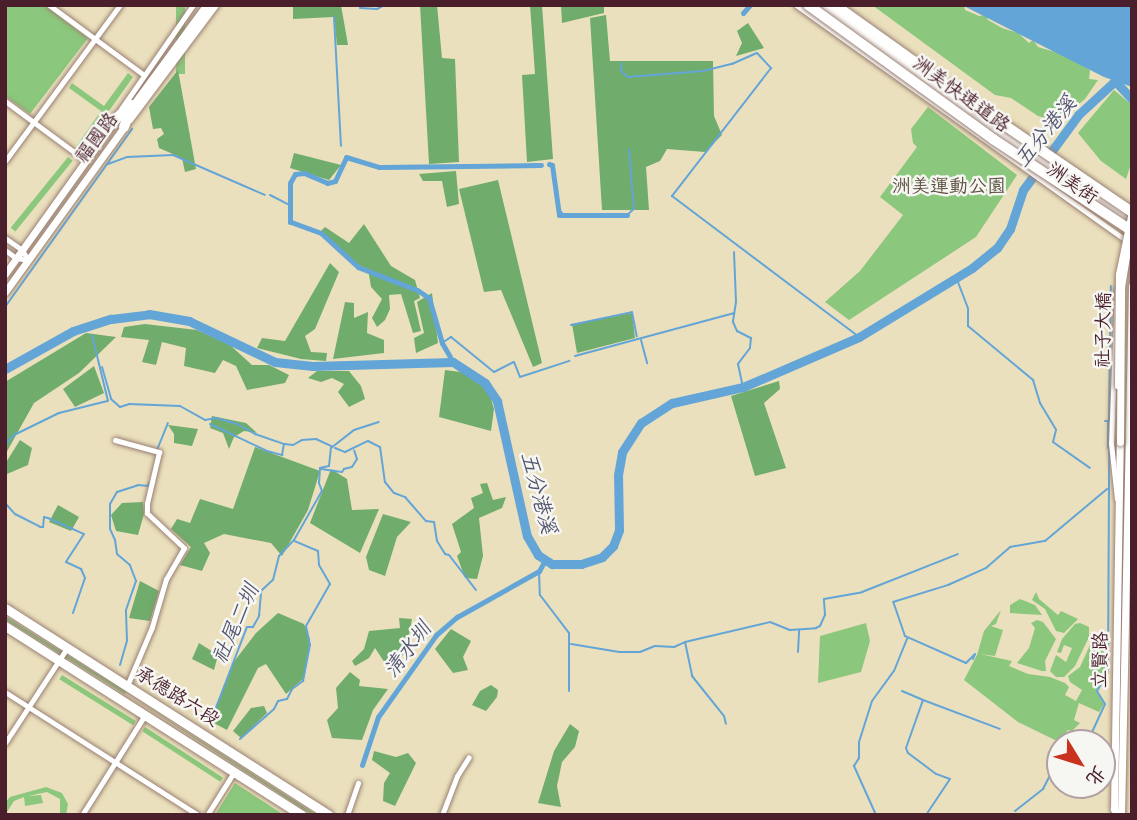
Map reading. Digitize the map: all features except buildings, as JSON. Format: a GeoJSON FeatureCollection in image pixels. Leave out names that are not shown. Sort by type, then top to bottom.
{"type":"FeatureCollection","features":[{"type":"Feature","properties":{"kind":"highway"},"geometry":{"type":"LineString","coordinates":[[187,31],[201,5]]}},
{"type":"Feature","properties":{"kind":"highway"},"geometry":{"type":"LineString","coordinates":[[119,124],[209,5]]}},
{"type":"Feature","properties":{"kind":"highway","name":"洲美快速道路"},"geometry":{"type":"LineString","coordinates":[[808,5],[993,139],[1132,231]]}},
{"type":"Feature","properties":{"kind":"highway","name":"洲美快速道路"},"geometry":{"type":"LineString","coordinates":[[835,5],[978,107],[1132,210]]}},
{"type":"Feature","properties":{"kind":"highway"},"geometry":{"type":"LineString","coordinates":[[822,6],[1007,139],[1105,204],[1120,220],[1129,243]]}},
{"type":"Feature","properties":{"kind":"main road","name":"承德路六段"},"geometry":{"type":"LineString","coordinates":[[5,608],[329,815]]}},
{"type":"Feature","properties":{"kind":"main road","name":"承德路六段"},"geometry":{"type":"LineString","coordinates":[[5,626],[302,815]]}},
{"type":"Feature","properties":{"kind":"street"},"geometry":{"type":"LineString","coordinates":[[49,5],[144,75]]}},
{"type":"Feature","properties":{"kind":"street"},"geometry":{"type":"LineString","coordinates":[[58,12],[62,5]]}},
{"type":"Feature","properties":{"kind":"street"},"geometry":{"type":"LineString","coordinates":[[5,161],[120,5]]}},
{"type":"Feature","properties":{"kind":"street","name":"福國路"},"geometry":{"type":"LineString","coordinates":[[5,292],[119,124],[144,75],[193,5]]}},
{"type":"Feature","properties":{"kind":"street","name":"福國路"},"geometry":{"type":"LineString","coordinates":[[5,274],[86,160],[119,124],[216,5]]}},
{"type":"Feature","properties":{"kind":"street","name":"洲美街"},"geometry":{"type":"LineString","coordinates":[[796,5],[1129,243]]}},
{"type":"Feature","properties":{"kind":"street"},"geometry":{"type":"LineString","coordinates":[[5,101],[86,160]]}},
{"type":"Feature","properties":{"kind":"street"},"geometry":{"type":"LineString","coordinates":[[1119,405],[1116,369],[1118,274],[1132,210]]}},
{"type":"Feature","properties":{"kind":"street","name":"社子大橋"},"geometry":{"type":"LineString","coordinates":[[1127,442],[1119,405],[1121,275],[1132,220]]}},
{"type":"Feature","properties":{"kind":"street"},"geometry":{"type":"LineString","coordinates":[[5,238],[22,250],[28,260]]}},
{"type":"Feature","properties":{"kind":"street"},"geometry":{"type":"LineString","coordinates":[[1118,281],[1132,285],[1129,243]]}},
{"type":"Feature","properties":{"kind":"street","name":"立賢路"},"geometry":{"type":"LineString","coordinates":[[1123,505],[1111,443],[1115,299],[1129,243]]}},
{"type":"Feature","properties":{"kind":"street"},"geometry":{"type":"LineString","coordinates":[[5,250],[16,258],[28,260]]}},
{"type":"Feature","properties":{"kind":"street","name":"社子大橋"},"geometry":{"type":"LineString","coordinates":[[1127,442],[1132,285]]}},
{"type":"Feature","properties":{"kind":"street"},"geometry":{"type":"LineString","coordinates":[[115,440],[159,452],[147,513],[184,548],[166,579],[152,627],[127,686]]}},
{"type":"Feature","properties":{"kind":"street","name":"立賢路"},"geometry":{"type":"LineString","coordinates":[[1123,505],[1130,468],[1127,442]]}},
{"type":"Feature","properties":{"kind":"street","name":"立賢路"},"geometry":{"type":"LineString","coordinates":[[1119,815],[1114,810],[1127,442]]}},
{"type":"Feature","properties":{"kind":"street"},"geometry":{"type":"LineString","coordinates":[[5,743],[67,648]]}},
{"type":"Feature","properties":{"kind":"street"},"geometry":{"type":"LineString","coordinates":[[5,692],[198,815]]}},
{"type":"Feature","properties":{"kind":"street"},"geometry":{"type":"LineString","coordinates":[[82,815],[145,715]]}},
{"type":"Feature","properties":{"kind":"street"},"geometry":{"type":"LineString","coordinates":[[442,815],[457,776],[470,757]]}},
{"type":"Feature","properties":{"kind":"street"},"geometry":{"type":"LineString","coordinates":[[207,815],[234,772]]}},
{"type":"Feature","properties":{"kind":"street"},"geometry":{"type":"LineString","coordinates":[[347,815],[358,783]]}},
{"type":"Feature","properties":{"kind":"green space"},"geometry":{"type":"Polygon","coordinates":[[[9,5],[44,5],[88,38],[30,114],[5,96],[5,10],[9,5]]]}},
{"type":"Feature","properties":{"kind":"green space"},"geometry":{"type":"Polygon","coordinates":[[[176,5],[185,5],[185,74],[176,74],[176,5]]]}},
{"type":"Feature","properties":{"kind":"green space"},"geometry":{"type":"Polygon","coordinates":[[[293,5],[341,5],[348,45],[337,45],[334,17],[293,19],[293,5]]]}},
{"type":"Feature","properties":{"kind":"green space"},"geometry":{"type":"Polygon","coordinates":[[[420,5],[437,5],[442,58],[455,59],[459,162],[429,164],[420,5]]]}},
{"type":"Feature","properties":{"kind":"green space"},"geometry":{"type":"Polygon","coordinates":[[[530,5],[542,5],[553,159],[527,162],[522,75],[535,74],[530,5]]]}},
{"type":"Feature","properties":{"kind":"green space"},"geometry":{"type":"Polygon","coordinates":[[[561,5],[604,5],[604,13],[562,23],[561,5]]]}},
{"type":"Feature","properties":{"kind":"green space"},"geometry":{"type":"Polygon","coordinates":[[[872,5],[964,5],[965,10],[979,16],[986,15],[988,20],[1018,33],[1029,43],[1033,40],[1038,47],[1062,54],[1090,70],[1089,79],[1098,80],[1085,99],[1058,121],[1038,116],[1011,98],[995,95],[872,5]]]}},
{"type":"Feature","properties":{"kind":"green space"},"geometry":{"type":"Polygon","coordinates":[[[606,15],[610,61],[713,61],[714,116],[722,135],[705,152],[667,149],[660,161],[646,167],[649,210],[602,210],[590,18],[606,15]]]}},
{"type":"Feature","properties":{"kind":"green space"},"geometry":{"type":"Polygon","coordinates":[[[748,23],[764,48],[736,56],[742,43],[737,31],[748,23]]]}},
{"type":"Feature","properties":{"kind":"green space"},"geometry":{"type":"Polygon","coordinates":[[[178,70],[196,169],[185,172],[182,158],[159,148],[157,139],[164,134],[161,128],[153,129],[149,107],[178,70]]]}},
{"type":"Feature","properties":{"kind":"green space"},"geometry":{"type":"Polygon","coordinates":[[[128,73],[133,77],[82,149],[77,145],[101,111],[69,88],[72,83],[104,106],[128,73]]]}},
{"type":"Feature","properties":{"kind":"green space"},"geometry":{"type":"Polygon","coordinates":[[[1114,90],[1132,105],[1130,167],[1126,179],[1101,161],[1078,133],[1114,90]]]}},
{"type":"Feature","properties":{"kind":"green space","name":"洲美運動公園"},"geometry":{"type":"Polygon","coordinates":[[[928,107],[1017,175],[976,237],[849,320],[825,302],[860,271],[903,215],[880,197],[917,147],[913,143],[911,129],[928,107]]]}},
{"type":"Feature","properties":{"kind":"green space"},"geometry":{"type":"Polygon","coordinates":[[[294,153],[341,165],[329,180],[290,168],[294,153]]]}},
{"type":"Feature","properties":{"kind":"green space"},"geometry":{"type":"Polygon","coordinates":[[[68,157],[73,161],[15,231],[11,228],[68,157]]]}},
{"type":"Feature","properties":{"kind":"green space"},"geometry":{"type":"Polygon","coordinates":[[[456,171],[459,204],[447,207],[442,181],[423,181],[419,174],[456,171]]]}},
{"type":"Feature","properties":{"kind":"green space"},"geometry":{"type":"Polygon","coordinates":[[[498,180],[542,363],[533,367],[501,290],[484,292],[459,189],[498,180]]]}},
{"type":"Feature","properties":{"kind":"green space"},"geometry":{"type":"Polygon","coordinates":[[[364,224],[391,266],[415,280],[420,298],[414,301],[421,331],[413,333],[401,294],[389,295],[390,309],[385,320],[377,327],[372,318],[382,299],[371,287],[368,269],[352,262],[321,231],[325,227],[349,243],[364,224]]]}},
{"type":"Feature","properties":{"kind":"green space"},"geometry":{"type":"Polygon","coordinates":[[[330,263],[339,272],[315,329],[305,336],[311,352],[327,353],[326,361],[301,359],[257,348],[262,338],[285,341],[330,263]]]}},
{"type":"Feature","properties":{"kind":"green space"},"geometry":{"type":"Polygon","coordinates":[[[432,293],[438,343],[416,353],[414,338],[424,333],[417,302],[432,293]]]}},
{"type":"Feature","properties":{"kind":"green space"},"geometry":{"type":"Polygon","coordinates":[[[345,302],[354,303],[354,318],[368,312],[367,333],[384,340],[384,353],[333,359],[345,302]]]}},
{"type":"Feature","properties":{"kind":"green space"},"geometry":{"type":"Polygon","coordinates":[[[632,313],[635,338],[577,353],[572,324],[632,313]]]}},
{"type":"Feature","properties":{"kind":"green space"},"geometry":{"type":"Polygon","coordinates":[[[145,324],[197,330],[230,345],[252,365],[269,365],[289,375],[285,383],[247,390],[236,366],[223,360],[215,373],[184,366],[186,348],[162,342],[156,365],[142,362],[149,340],[121,337],[124,327],[145,324]]]}},
{"type":"Feature","properties":{"kind":"green space"},"geometry":{"type":"Polygon","coordinates":[[[86,333],[116,337],[79,373],[34,403],[5,455],[5,382],[86,333]]]}},
{"type":"Feature","properties":{"kind":"green space"},"geometry":{"type":"Polygon","coordinates":[[[94,366],[104,393],[75,407],[63,389],[94,366]]]}},
{"type":"Feature","properties":{"kind":"green space"},"geometry":{"type":"Polygon","coordinates":[[[445,370],[469,373],[489,392],[494,409],[491,431],[439,417],[445,370]]]}},
{"type":"Feature","properties":{"kind":"green space"},"geometry":{"type":"Polygon","coordinates":[[[317,371],[349,371],[361,386],[365,399],[349,407],[338,392],[344,384],[332,378],[321,382],[308,378],[317,371]]]}},
{"type":"Feature","properties":{"kind":"green space"},"geometry":{"type":"Polygon","coordinates":[[[779,381],[780,389],[764,403],[786,468],[755,476],[731,396],[779,381]]]}},
{"type":"Feature","properties":{"kind":"green space"},"geometry":{"type":"Polygon","coordinates":[[[212,416],[246,423],[257,433],[244,431],[234,437],[229,449],[223,433],[210,428],[212,416]]]}},
{"type":"Feature","properties":{"kind":"green space"},"geometry":{"type":"Polygon","coordinates":[[[168,425],[198,429],[192,446],[174,443],[174,434],[168,425]]]}},
{"type":"Feature","properties":{"kind":"green space"},"geometry":{"type":"Polygon","coordinates":[[[20,440],[32,448],[28,465],[7,474],[5,464],[20,440]]]}},
{"type":"Feature","properties":{"kind":"green space"},"geometry":{"type":"Polygon","coordinates":[[[255,447],[320,471],[308,510],[282,556],[271,543],[224,534],[204,543],[210,553],[202,571],[180,565],[191,547],[171,529],[177,519],[190,523],[200,499],[233,509],[255,447]]]}},
{"type":"Feature","properties":{"kind":"green space"},"geometry":{"type":"Polygon","coordinates":[[[331,469],[347,479],[352,510],[379,509],[360,553],[310,523],[331,469]]]}},
{"type":"Feature","properties":{"kind":"green space"},"geometry":{"type":"Polygon","coordinates":[[[487,483],[493,500],[506,497],[502,508],[479,518],[483,556],[477,579],[465,578],[457,556],[461,552],[452,524],[474,508],[471,498],[483,493],[480,484],[487,483]]]}},
{"type":"Feature","properties":{"kind":"green space"},"geometry":{"type":"Polygon","coordinates":[[[143,502],[144,514],[138,535],[116,531],[111,515],[122,503],[143,502]]]}},
{"type":"Feature","properties":{"kind":"green space"},"geometry":{"type":"Polygon","coordinates":[[[58,505],[79,517],[71,531],[49,522],[58,505]]]}},
{"type":"Feature","properties":{"kind":"green space"},"geometry":{"type":"Polygon","coordinates":[[[383,514],[411,522],[397,537],[385,576],[369,570],[366,557],[383,514]]]}},
{"type":"Feature","properties":{"kind":"green space"},"geometry":{"type":"Polygon","coordinates":[[[140,581],[159,591],[150,621],[129,618],[140,581]]]}},
{"type":"Feature","properties":{"kind":"green space"},"geometry":{"type":"Polygon","coordinates":[[[1036,592],[1039,599],[1058,615],[1061,611],[1078,619],[1064,633],[1056,631],[1045,609],[1032,600],[1036,592]]]}},
{"type":"Feature","properties":{"kind":"green space"},"geometry":{"type":"Polygon","coordinates":[[[1020,599],[1035,605],[1042,615],[1010,613],[1010,605],[1020,599]]]}},
{"type":"Feature","properties":{"kind":"green space"},"geometry":{"type":"Polygon","coordinates":[[[1001,610],[996,624],[991,626],[1003,630],[995,656],[980,654],[1012,661],[1009,666],[1028,674],[1050,677],[1065,683],[1069,687],[1065,695],[1076,701],[1082,690],[1070,682],[1068,676],[1080,667],[1094,636],[1108,639],[1107,672],[1096,691],[1104,704],[1099,712],[1079,703],[1074,720],[1080,723],[1074,729],[1046,729],[1046,736],[1018,722],[964,680],[977,655],[984,631],[1001,610]]]}},
{"type":"Feature","properties":{"kind":"green space"},"geometry":{"type":"Polygon","coordinates":[[[278,613],[304,624],[310,639],[304,678],[286,694],[266,664],[258,668],[227,730],[210,721],[233,663],[256,633],[278,613]]]}},
{"type":"Feature","properties":{"kind":"green space"},"geometry":{"type":"Polygon","coordinates":[[[5,616],[126,692],[125,694],[5,620],[5,616]]]}},
{"type":"Feature","properties":{"kind":"green space"},"geometry":{"type":"Polygon","coordinates":[[[399,618],[412,619],[408,640],[413,651],[385,663],[375,648],[369,658],[355,666],[352,661],[364,649],[369,631],[400,628],[399,618]]]}},
{"type":"Feature","properties":{"kind":"green space"},"geometry":{"type":"Polygon","coordinates":[[[1037,620],[1043,622],[1056,639],[1045,661],[1046,671],[1017,663],[1029,648],[1035,628],[1031,623],[1037,620]]]}},
{"type":"Feature","properties":{"kind":"green space"},"geometry":{"type":"Polygon","coordinates":[[[866,623],[870,641],[861,672],[818,683],[820,636],[866,623]]]}},
{"type":"Feature","properties":{"kind":"green space"},"geometry":{"type":"Polygon","coordinates":[[[1075,624],[1089,627],[1089,637],[1075,666],[1064,677],[1056,677],[1050,671],[1056,655],[1066,662],[1072,648],[1064,645],[1061,653],[1057,652],[1062,639],[1075,624]]]}},
{"type":"Feature","properties":{"kind":"green space"},"geometry":{"type":"Polygon","coordinates":[[[451,629],[471,641],[463,657],[468,670],[453,673],[435,649],[451,629]]]}},
{"type":"Feature","properties":{"kind":"green space"},"geometry":{"type":"Polygon","coordinates":[[[199,643],[218,655],[214,670],[192,659],[199,643]]]}},
{"type":"Feature","properties":{"kind":"green space"},"geometry":{"type":"Polygon","coordinates":[[[350,672],[360,680],[359,686],[388,689],[373,710],[362,740],[332,738],[327,720],[338,708],[336,688],[350,672]]]}},
{"type":"Feature","properties":{"kind":"green space"},"geometry":{"type":"Polygon","coordinates":[[[62,675],[136,721],[133,725],[59,679],[62,675]]]}},
{"type":"Feature","properties":{"kind":"green space"},"geometry":{"type":"Polygon","coordinates":[[[491,685],[498,690],[497,697],[486,711],[472,705],[480,691],[491,685]]]}},
{"type":"Feature","properties":{"kind":"green space"},"geometry":{"type":"Polygon","coordinates":[[[130,696],[317,815],[312,815],[130,696]]]}},
{"type":"Feature","properties":{"kind":"green space"},"geometry":{"type":"Polygon","coordinates":[[[264,706],[267,713],[241,738],[233,731],[251,708],[264,706]]]}},
{"type":"Feature","properties":{"kind":"green space"},"geometry":{"type":"Polygon","coordinates":[[[570,724],[579,731],[575,747],[562,762],[557,786],[561,807],[538,803],[554,751],[570,724]]]}},
{"type":"Feature","properties":{"kind":"green space"},"geometry":{"type":"Polygon","coordinates":[[[145,727],[223,778],[220,782],[142,731],[145,727]]]}},
{"type":"Feature","properties":{"kind":"green space"},"geometry":{"type":"Polygon","coordinates":[[[374,751],[396,757],[408,753],[416,763],[395,806],[383,801],[384,783],[390,773],[372,760],[374,751]]]}},
{"type":"Feature","properties":{"kind":"green space"},"geometry":{"type":"Polygon","coordinates":[[[235,783],[284,815],[215,815],[235,783]]]}},
{"type":"Feature","properties":{"kind":"green space"},"geometry":{"type":"Polygon","coordinates":[[[46,787],[62,793],[68,804],[66,815],[60,815],[60,799],[47,792],[28,796],[41,795],[43,803],[25,806],[24,797],[14,801],[5,815],[5,803],[10,797],[46,787]]]}},
{"type":"Feature","properties":{"kind":"water"},"geometry":{"type":"Polygon","coordinates":[[[962,5],[1132,5],[1132,87],[1104,77],[962,5]]]}},
{"type":"Feature","properties":{"kind":"waterway"},"geometry":{"type":"LineString","coordinates":[[360,8],[377,9],[385,5]]}},
{"type":"Feature","properties":{"kind":"waterway"},"geometry":{"type":"LineString","coordinates":[[743,13],[750,5]]}},
{"type":"Feature","properties":{"kind":"waterway"},"geometry":{"type":"LineString","coordinates":[[334,17],[341,146]]}},
{"type":"Feature","properties":{"kind":"waterway"},"geometry":{"type":"LineString","coordinates":[[621,63],[621,71],[628,77],[703,71],[732,64],[757,53],[771,68],[672,196],[859,337]]}},
{"type":"Feature","properties":{"kind":"waterway","name":"五分港溪"},"geometry":{"type":"LineString","coordinates":[[5,369],[73,331],[111,319],[149,314],[189,321],[275,362],[313,366],[453,362],[485,383],[497,401],[527,536],[538,555],[552,564],[581,564],[602,557],[613,546],[619,530],[618,475],[622,452],[641,423],[672,403],[743,387],[859,337],[972,268],[997,248],[1010,229],[1023,190],[1078,115],[1115,81],[1119,73]]}},
{"type":"Feature","properties":{"kind":"waterway","name":"五分港溪"},"geometry":{"type":"LineString","coordinates":[[1115,81],[1132,99]]}},
{"type":"Feature","properties":{"kind":"waterway"},"geometry":{"type":"LineString","coordinates":[[5,307],[132,129]]}},
{"type":"Feature","properties":{"kind":"waterway"},"geometry":{"type":"LineString","coordinates":[[627,215],[634,209],[629,149]]}},
{"type":"Feature","properties":{"kind":"waterway"},"geometry":{"type":"LineString","coordinates":[[108,164],[127,157],[173,155],[265,195]]}},
{"type":"Feature","properties":{"kind":"waterway"},"geometry":{"type":"LineString","coordinates":[[453,362],[442,343],[429,298],[417,290],[358,267],[321,233],[290,222],[290,183],[295,174],[304,173],[327,183],[335,181],[346,157],[379,167],[541,165]]}},
{"type":"Feature","properties":{"kind":"waterway"},"geometry":{"type":"LineString","coordinates":[[549,164],[552,165],[559,215],[627,215]]}},
{"type":"Feature","properties":{"kind":"waterway"},"geometry":{"type":"LineString","coordinates":[[270,195],[288,204]]}},
{"type":"Feature","properties":{"kind":"waterway"},"geometry":{"type":"LineString","coordinates":[[560,217],[562,212]]}},
{"type":"Feature","properties":{"kind":"waterway"},"geometry":{"type":"LineString","coordinates":[[734,252],[736,302],[733,322],[737,331],[751,338],[750,348],[738,364],[743,387]]}},
{"type":"Feature","properties":{"kind":"waterway"},"geometry":{"type":"LineString","coordinates":[[956,277],[968,309],[968,326],[1033,380],[1040,403],[1056,430],[1053,442],[1090,468]]}},
{"type":"Feature","properties":{"kind":"waterway"},"geometry":{"type":"LineString","coordinates":[[1109,421],[1111,286]]}},
{"type":"Feature","properties":{"kind":"waterway"},"geometry":{"type":"LineString","coordinates":[[571,325],[632,312],[637,337]]}},
{"type":"Feature","properties":{"kind":"waterway"},"geometry":{"type":"LineString","coordinates":[[575,356],[734,313]]}},
{"type":"Feature","properties":{"kind":"waterway"},"geometry":{"type":"LineString","coordinates":[[5,445],[14,435],[59,413],[108,401],[92,335]]}},
{"type":"Feature","properties":{"kind":"waterway"},"geometry":{"type":"LineString","coordinates":[[442,343],[451,337],[494,372],[514,362],[520,377],[569,361]]}},
{"type":"Feature","properties":{"kind":"waterway"},"geometry":{"type":"LineString","coordinates":[[641,340],[647,363]]}},
{"type":"Feature","properties":{"kind":"waterway"},"geometry":{"type":"LineString","coordinates":[[102,367],[111,399],[120,407],[129,404],[180,406],[205,420],[216,418],[237,424],[255,434],[284,444],[293,445],[302,440],[316,439],[331,446]]}},
{"type":"Feature","properties":{"kind":"waterway"},"geometry":{"type":"LineString","coordinates":[[1105,421],[1108,421],[1108,448]]}},
{"type":"Feature","properties":{"kind":"waterway","name":"社尾二圳"},"geometry":{"type":"LineString","coordinates":[[212,718],[247,627],[253,627],[259,616],[261,591],[273,580],[279,556],[294,540],[322,491],[319,483],[320,468],[329,466],[331,448],[354,430],[379,422]]}},
{"type":"Feature","properties":{"kind":"waterway"},"geometry":{"type":"LineString","coordinates":[[157,450],[168,423]]}},
{"type":"Feature","properties":{"kind":"waterway"},"geometry":{"type":"LineString","coordinates":[[210,424],[267,451],[282,455],[284,444]]}},
{"type":"Feature","properties":{"kind":"waterway"},"geometry":{"type":"LineString","coordinates":[[335,448],[345,452],[368,441],[380,447],[385,482],[394,493],[405,497],[426,521],[434,522],[437,541],[445,554],[449,555],[476,590]]}},
{"type":"Feature","properties":{"kind":"waterway"},"geometry":{"type":"LineString","coordinates":[[1093,729],[1105,704],[1097,691],[1108,673],[1109,448]]}},
{"type":"Feature","properties":{"kind":"waterway"},"geometry":{"type":"LineString","coordinates":[[321,469],[342,472],[352,467],[357,459],[354,450]]}},
{"type":"Feature","properties":{"kind":"waterway"},"geometry":{"type":"LineString","coordinates":[[120,665],[127,641],[126,610],[136,581],[130,565],[117,554],[110,529],[110,504],[117,492],[138,485],[148,486],[149,483]]}},
{"type":"Feature","properties":{"kind":"waterway"},"geometry":{"type":"LineString","coordinates":[[973,659],[975,654],[966,663],[905,636],[893,602],[948,585],[986,568],[1010,547],[1045,541],[1107,489]]}},
{"type":"Feature","properties":{"kind":"waterway"},"geometry":{"type":"LineString","coordinates":[[5,503],[15,514],[40,527],[43,527],[44,517],[84,534],[66,562],[81,569],[85,578],[73,613]]}},
{"type":"Feature","properties":{"kind":"waterway"},"geometry":{"type":"LineString","coordinates":[[240,739],[274,709],[278,701],[287,699],[292,689],[303,681],[310,645],[306,626],[330,584],[319,565],[318,551],[294,541]]}},
{"type":"Feature","properties":{"kind":"waterway"},"geometry":{"type":"LineString","coordinates":[[685,642],[770,622],[790,630],[816,628],[820,626],[825,615],[824,599],[862,592],[958,554]]}},
{"type":"Feature","properties":{"kind":"waterway","name":"清水圳"},"geometry":{"type":"LineString","coordinates":[[362,765],[378,717],[436,635],[457,617],[539,571],[545,560]]}},
{"type":"Feature","properties":{"kind":"waterway"},"geometry":{"type":"LineString","coordinates":[[539,571],[540,595],[569,633],[569,691]]}},
{"type":"Feature","properties":{"kind":"waterway"},"geometry":{"type":"LineString","coordinates":[[798,652],[799,630]]}},
{"type":"Feature","properties":{"kind":"waterway"},"geometry":{"type":"LineString","coordinates":[[876,815],[854,766],[859,758],[859,742],[872,701],[894,671],[907,638]]}},
{"type":"Feature","properties":{"kind":"waterway"},"geometry":{"type":"LineString","coordinates":[[571,644],[619,652],[640,652],[655,646],[674,647],[685,642],[692,676],[724,716],[726,724]]}},
{"type":"Feature","properties":{"kind":"waterway"},"geometry":{"type":"LineString","coordinates":[[902,691],[923,700]]}},
{"type":"Feature","properties":{"kind":"waterway"},"geometry":{"type":"LineString","coordinates":[[926,815],[950,779],[936,774],[908,753],[906,748],[923,700],[1000,729]]}},
{"type":"Feature","properties":{"kind":"waterway"},"geometry":{"type":"LineString","coordinates":[[1015,811],[1043,789],[1046,783]]}}]}
